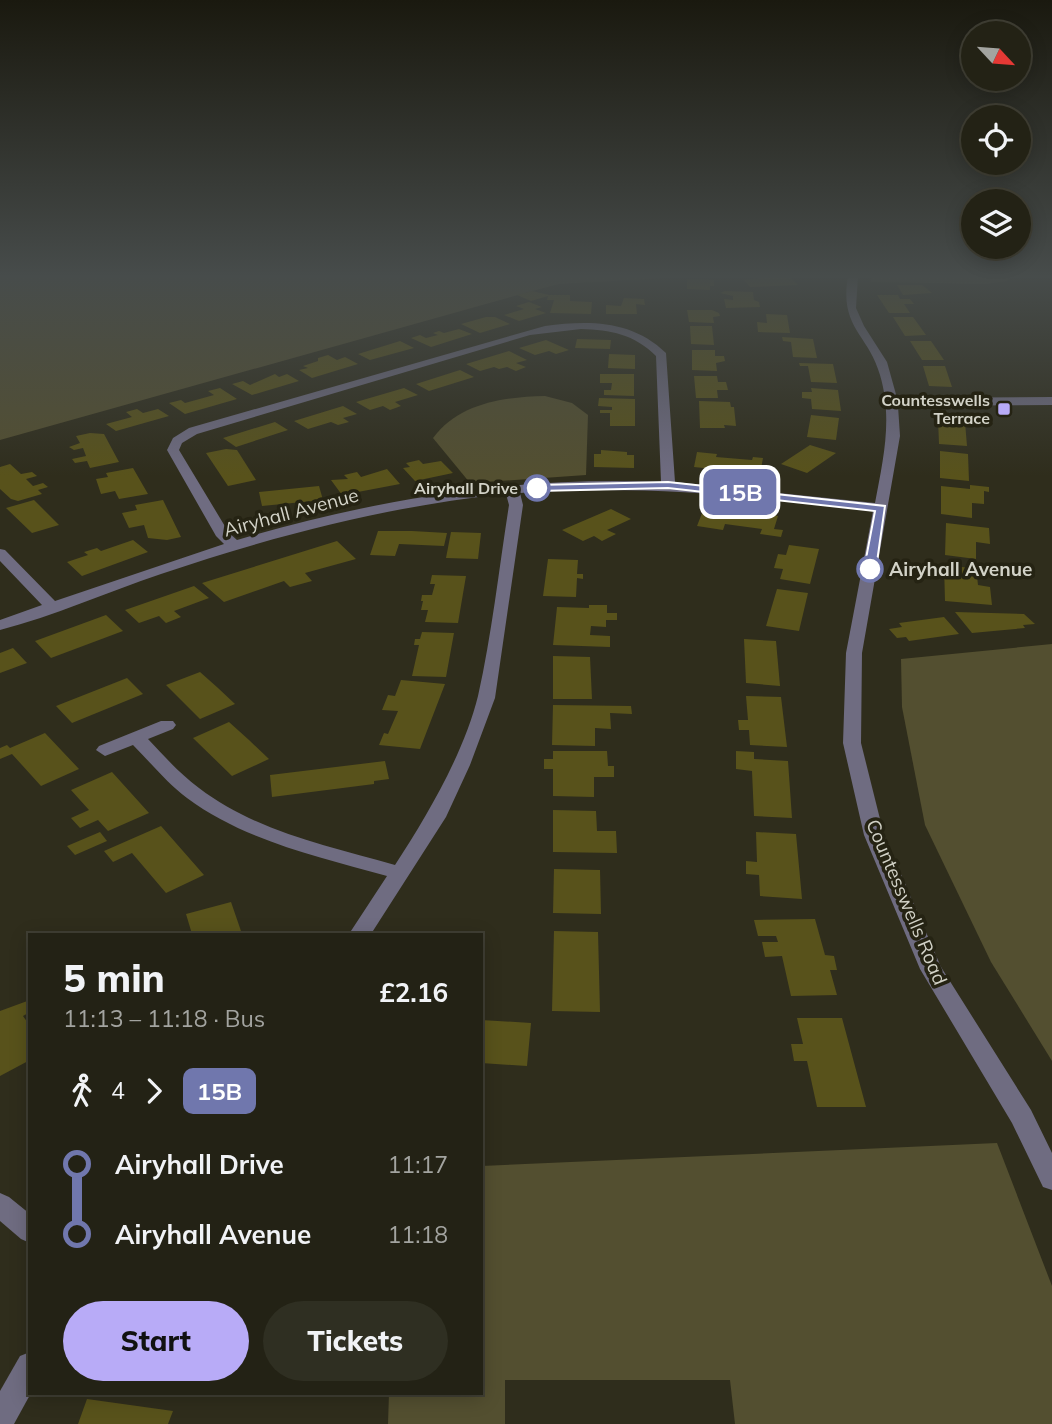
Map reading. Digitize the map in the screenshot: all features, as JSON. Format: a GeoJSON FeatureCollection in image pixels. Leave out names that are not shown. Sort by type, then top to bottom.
{"type":"FeatureCollection","features":[{"type":"Feature","properties":{"kind":"street"},"geometry":{"type":"LineString","coordinates":[[235,546],[223,536],[173,450],[177,441],[192,431],[492,342]]}},
{"type":"Feature","properties":{"kind":"street"},"geometry":{"type":"LineString","coordinates":[[652,342],[663,355],[668,485]]}},
{"type":"Feature","properties":{"kind":"street","name":"Countesswells Road"},"geometry":{"type":"LineString","coordinates":[[871,342],[885,370],[892,402],[894,436],[854,653],[852,743],[874,835],[931,969],[1022,1117],[1052,1179]]}},
{"type":"Feature","properties":{"kind":"street"},"geometry":{"type":"LineString","coordinates":[[892,402],[1052,401]]}},
{"type":"Feature","properties":{"kind":"street","name":"Airyhall Avenue"},"geometry":{"type":"LineString","coordinates":[[0,625],[235,546],[379,508],[512,489],[586,485],[668,485],[881,508]]}},
{"type":"Feature","properties":{"kind":"street"},"geometry":{"type":"LineString","coordinates":[[361,933],[436,817],[461,765],[486,698],[516,505],[512,489]]}},
{"type":"Feature","properties":{"kind":"street"},"geometry":{"type":"LineString","coordinates":[[0,553],[53,607]]}},
{"type":"Feature","properties":{"kind":"street"},"geometry":{"type":"LineString","coordinates":[[105,750],[167,725]]}},
{"type":"Feature","properties":{"kind":"street"},"geometry":{"type":"LineString","coordinates":[[136,738],[194,794],[240,821],[318,849],[400,873]]}},
{"type":"Feature","properties":{"kind":"street"},"geometry":{"type":"LineString","coordinates":[[0,1205],[28,1229]]}},
{"type":"Feature","properties":{"kind":"street"},"geometry":{"type":"LineString","coordinates":[[0,1420],[28,1370]]}},
{"type":"Feature","properties":{"kind":"shaded area"},"geometry":{"type":"Polygon","coordinates":[[[0,342],[350,342],[0,440],[0,342]]]}},
{"type":"Feature","properties":{"kind":"shaded area"},"geometry":{"type":"Polygon","coordinates":[[[545,396],[572,403],[588,415],[586,475],[470,483],[433,438],[456,417],[483,404],[545,396]]]}},
{"type":"Feature","properties":{"kind":"shaded area"},"geometry":{"type":"Polygon","coordinates":[[[1052,644],[1052,1061],[991,962],[925,825],[902,707],[901,659],[1052,644]]]}},
{"type":"Feature","properties":{"kind":"shaded area"},"geometry":{"type":"Polygon","coordinates":[[[997,1143],[1052,1286],[1052,1424],[735,1424],[730,1380],[505,1380],[505,1424],[388,1424],[389,1395],[483,1395],[483,1166],[997,1143]]]}},
{"type":"Feature","properties":{"kind":"building"},"geometry":{"type":"Polygon","coordinates":[[[395,342],[403,342],[414,348],[370,360],[358,354],[395,342]]]}},
{"type":"Feature","properties":{"kind":"building"},"geometry":{"type":"Polygon","coordinates":[[[421,342],[445,342],[431,347],[421,342]]]}},
{"type":"Feature","properties":{"kind":"building"},"geometry":{"type":"Polygon","coordinates":[[[538,342],[552,342],[569,350],[535,355],[519,348],[538,342]]]}},
{"type":"Feature","properties":{"kind":"building"},"geometry":{"type":"Polygon","coordinates":[[[576,342],[611,342],[610,349],[575,348],[576,342]]]}},
{"type":"Feature","properties":{"kind":"building"},"geometry":{"type":"Polygon","coordinates":[[[714,342],[714,345],[691,344],[714,342]]]}},
{"type":"Feature","properties":{"kind":"building"},"geometry":{"type":"Polygon","coordinates":[[[791,342],[814,342],[817,358],[793,357],[791,342]]]}},
{"type":"Feature","properties":{"kind":"building"},"geometry":{"type":"Polygon","coordinates":[[[911,342],[932,342],[944,360],[922,360],[911,342]]]}},
{"type":"Feature","properties":{"kind":"building"},"geometry":{"type":"Polygon","coordinates":[[[692,350],[715,350],[715,356],[724,356],[725,361],[716,363],[717,371],[692,370],[692,350]]]}},
{"type":"Feature","properties":{"kind":"building"},"geometry":{"type":"Polygon","coordinates":[[[509,351],[527,360],[516,363],[526,367],[516,371],[507,367],[494,367],[480,371],[466,364],[509,351]]]}},
{"type":"Feature","properties":{"kind":"building"},"geometry":{"type":"Polygon","coordinates":[[[609,354],[635,355],[635,369],[608,368],[609,354]]]}},
{"type":"Feature","properties":{"kind":"building"},"geometry":{"type":"Polygon","coordinates":[[[328,355],[337,360],[345,357],[358,364],[312,378],[299,370],[308,368],[303,366],[328,355]]]}},
{"type":"Feature","properties":{"kind":"building"},"geometry":{"type":"Polygon","coordinates":[[[799,363],[833,364],[837,383],[811,382],[808,366],[800,366],[799,363]]]}},
{"type":"Feature","properties":{"kind":"building"},"geometry":{"type":"Polygon","coordinates":[[[923,366],[945,366],[952,387],[929,386],[923,366]]]}},
{"type":"Feature","properties":{"kind":"building"},"geometry":{"type":"Polygon","coordinates":[[[460,370],[474,377],[429,391],[416,384],[460,370]]]}},
{"type":"Feature","properties":{"kind":"building"},"geometry":{"type":"Polygon","coordinates":[[[275,374],[279,377],[287,374],[299,381],[252,395],[232,384],[243,381],[250,385],[275,374]]]}},
{"type":"Feature","properties":{"kind":"building"},"geometry":{"type":"Polygon","coordinates":[[[600,374],[634,374],[634,396],[604,395],[604,390],[611,390],[612,383],[600,383],[600,374]]]}},
{"type":"Feature","properties":{"kind":"building"},"geometry":{"type":"Polygon","coordinates":[[[694,376],[717,376],[718,382],[726,382],[728,390],[717,390],[718,398],[696,398],[694,376]]]}},
{"type":"Feature","properties":{"kind":"building"},"geometry":{"type":"Polygon","coordinates":[[[220,388],[237,399],[185,414],[169,403],[181,400],[185,403],[214,395],[208,391],[220,388]]]}},
{"type":"Feature","properties":{"kind":"building"},"geometry":{"type":"Polygon","coordinates":[[[404,388],[418,395],[395,402],[401,406],[390,410],[383,406],[370,410],[356,402],[404,388]]]}},
{"type":"Feature","properties":{"kind":"building"},"geometry":{"type":"Polygon","coordinates":[[[811,388],[838,390],[841,411],[812,409],[811,399],[802,398],[802,392],[812,392],[811,388]]]}},
{"type":"Feature","properties":{"kind":"building"},"geometry":{"type":"Polygon","coordinates":[[[599,398],[635,399],[635,426],[610,426],[610,413],[600,413],[600,410],[612,410],[612,407],[598,406],[599,398]]]}},
{"type":"Feature","properties":{"kind":"building"},"geometry":{"type":"Polygon","coordinates":[[[699,401],[730,402],[731,407],[734,407],[736,426],[700,428],[699,401]]]}},
{"type":"Feature","properties":{"kind":"building"},"geometry":{"type":"Polygon","coordinates":[[[343,406],[357,414],[343,418],[349,422],[338,425],[331,422],[308,429],[294,421],[343,406]]]}},
{"type":"Feature","properties":{"kind":"building"},"geometry":{"type":"Polygon","coordinates":[[[137,409],[143,413],[158,409],[169,416],[116,431],[106,424],[132,417],[126,412],[137,409]]]}},
{"type":"Feature","properties":{"kind":"building"},"geometry":{"type":"Polygon","coordinates":[[[811,415],[839,418],[836,440],[807,437],[811,415]]]}},
{"type":"Feature","properties":{"kind":"building"},"geometry":{"type":"Polygon","coordinates":[[[938,419],[965,422],[967,446],[939,444],[938,419]]]}},
{"type":"Feature","properties":{"kind":"building"},"geometry":{"type":"Polygon","coordinates":[[[275,422],[288,430],[236,447],[223,438],[275,422]]]}},
{"type":"Feature","properties":{"kind":"building"},"geometry":{"type":"Polygon","coordinates":[[[104,434],[119,462],[90,468],[87,461],[75,463],[72,459],[86,456],[83,448],[74,450],[69,447],[80,443],[76,436],[104,434]]]}},
{"type":"Feature","properties":{"kind":"building"},"geometry":{"type":"Polygon","coordinates":[[[810,445],[836,453],[807,473],[781,464],[810,445]]]}},
{"type":"Feature","properties":{"kind":"building"},"geometry":{"type":"Polygon","coordinates":[[[237,450],[256,480],[228,486],[206,453],[237,450]]]}},
{"type":"Feature","properties":{"kind":"building"},"geometry":{"type":"Polygon","coordinates":[[[601,450],[634,455],[634,468],[594,467],[594,454],[601,454],[601,450]]]}},
{"type":"Feature","properties":{"kind":"building"},"geometry":{"type":"Polygon","coordinates":[[[940,451],[968,454],[969,481],[940,478],[940,451]]]}},
{"type":"Feature","properties":{"kind":"building"},"geometry":{"type":"Polygon","coordinates":[[[697,452],[717,454],[716,457],[752,460],[753,457],[763,458],[760,474],[694,467],[697,452]]]}},
{"type":"Feature","properties":{"kind":"building"},"geometry":{"type":"Polygon","coordinates":[[[419,460],[423,464],[441,461],[453,473],[415,481],[403,468],[410,467],[406,463],[419,460]]]}},
{"type":"Feature","properties":{"kind":"building"},"geometry":{"type":"Polygon","coordinates":[[[10,464],[21,474],[32,472],[37,476],[26,479],[33,486],[43,483],[48,487],[38,490],[42,494],[18,501],[11,499],[0,489],[0,467],[10,464]]]}},
{"type":"Feature","properties":{"kind":"building"},"geometry":{"type":"Polygon","coordinates":[[[133,468],[148,494],[119,499],[115,491],[101,494],[96,479],[108,477],[106,473],[133,468]]]}},
{"type":"Feature","properties":{"kind":"building"},"geometry":{"type":"Polygon","coordinates":[[[387,469],[400,484],[342,495],[331,480],[348,479],[344,475],[357,472],[361,477],[387,469]]]}},
{"type":"Feature","properties":{"kind":"building"},"geometry":{"type":"Polygon","coordinates":[[[970,485],[989,487],[989,492],[984,491],[984,504],[972,503],[972,518],[941,514],[941,486],[970,489],[970,485]]]}},
{"type":"Feature","properties":{"kind":"building"},"geometry":{"type":"Polygon","coordinates":[[[319,486],[323,500],[262,506],[259,492],[319,486]]]}},
{"type":"Feature","properties":{"kind":"building"},"geometry":{"type":"Polygon","coordinates":[[[34,500],[59,525],[32,533],[6,508],[34,500]]]}},
{"type":"Feature","properties":{"kind":"building"},"geometry":{"type":"Polygon","coordinates":[[[163,500],[181,537],[167,540],[148,538],[144,525],[129,528],[122,513],[137,510],[135,505],[163,500]]]}},
{"type":"Feature","properties":{"kind":"building"},"geometry":{"type":"Polygon","coordinates":[[[704,508],[761,512],[778,516],[774,529],[783,530],[781,537],[760,534],[762,529],[725,524],[723,530],[697,526],[704,508]]]}},
{"type":"Feature","properties":{"kind":"building"},"geometry":{"type":"Polygon","coordinates":[[[611,509],[631,519],[607,530],[616,534],[602,541],[594,536],[583,541],[562,530],[611,509]]]}},
{"type":"Feature","properties":{"kind":"building"},"geometry":{"type":"Polygon","coordinates":[[[946,523],[989,528],[990,544],[976,542],[976,559],[945,555],[946,523]]]}},
{"type":"Feature","properties":{"kind":"building"},"geometry":{"type":"Polygon","coordinates":[[[378,531],[447,533],[444,546],[399,544],[395,556],[370,555],[378,531]]]}},
{"type":"Feature","properties":{"kind":"building"},"geometry":{"type":"Polygon","coordinates":[[[451,532],[481,533],[478,559],[446,558],[451,532]]]}},
{"type":"Feature","properties":{"kind":"building"},"geometry":{"type":"Polygon","coordinates":[[[133,540],[148,552],[82,576],[67,562],[88,555],[84,552],[97,548],[101,551],[133,540]]]}},
{"type":"Feature","properties":{"kind":"building"},"geometry":{"type":"Polygon","coordinates":[[[337,541],[356,559],[305,573],[312,581],[290,587],[284,581],[224,602],[202,583],[337,541]]]}},
{"type":"Feature","properties":{"kind":"building"},"geometry":{"type":"Polygon","coordinates":[[[789,545],[819,549],[810,584],[780,579],[783,569],[774,568],[778,554],[786,555],[789,545]]]}},
{"type":"Feature","properties":{"kind":"building"},"geometry":{"type":"Polygon","coordinates":[[[548,559],[578,560],[577,574],[583,574],[583,579],[577,578],[576,597],[543,596],[548,559]]]}},
{"type":"Feature","properties":{"kind":"building"},"geometry":{"type":"Polygon","coordinates":[[[944,565],[1007,572],[1007,579],[977,576],[978,585],[990,587],[992,605],[945,601],[944,565]]]}},
{"type":"Feature","properties":{"kind":"building"},"geometry":{"type":"Polygon","coordinates":[[[432,575],[466,576],[458,623],[425,622],[428,610],[421,610],[421,601],[422,595],[432,595],[435,584],[430,584],[432,575]]]}},
{"type":"Feature","properties":{"kind":"building"},"geometry":{"type":"Polygon","coordinates":[[[194,586],[209,598],[174,611],[181,617],[166,623],[159,616],[139,623],[125,610],[194,586]]]}},
{"type":"Feature","properties":{"kind":"building"},"geometry":{"type":"Polygon","coordinates":[[[777,589],[808,593],[799,631],[766,626],[777,589]]]}},
{"type":"Feature","properties":{"kind":"building"},"geometry":{"type":"Polygon","coordinates":[[[589,605],[607,605],[607,613],[617,613],[617,620],[606,620],[606,627],[591,626],[590,635],[610,636],[610,647],[553,645],[557,607],[589,608],[589,605]]]}},
{"type":"Feature","properties":{"kind":"building"},"geometry":{"type":"Polygon","coordinates":[[[955,612],[1024,614],[1035,624],[1023,625],[1025,628],[972,633],[955,612]]]}},
{"type":"Feature","properties":{"kind":"building"},"geometry":{"type":"Polygon","coordinates":[[[106,615],[123,631],[51,658],[35,641],[106,615]]]}},
{"type":"Feature","properties":{"kind":"building"},"geometry":{"type":"Polygon","coordinates":[[[944,617],[959,634],[909,641],[906,637],[897,638],[889,629],[902,627],[899,623],[944,617]]]}},
{"type":"Feature","properties":{"kind":"building"},"geometry":{"type":"Polygon","coordinates":[[[422,632],[454,633],[446,677],[412,676],[419,645],[414,645],[415,639],[420,639],[422,632]]]}},
{"type":"Feature","properties":{"kind":"building"},"geometry":{"type":"Polygon","coordinates":[[[744,639],[776,641],[780,686],[746,683],[744,639]]]}},
{"type":"Feature","properties":{"kind":"building"},"geometry":{"type":"Polygon","coordinates":[[[13,648],[27,663],[0,673],[0,653],[13,648]]]}},
{"type":"Feature","properties":{"kind":"building"},"geometry":{"type":"Polygon","coordinates":[[[553,656],[590,657],[592,699],[553,699],[553,656]]]}},
{"type":"Feature","properties":{"kind":"building"},"geometry":{"type":"Polygon","coordinates":[[[200,672],[235,704],[200,719],[166,685],[200,672]]]}},
{"type":"Feature","properties":{"kind":"building"},"geometry":{"type":"Polygon","coordinates":[[[127,678],[143,694],[72,723],[56,706],[127,678]]]}},
{"type":"Feature","properties":{"kind":"building"},"geometry":{"type":"Polygon","coordinates":[[[401,680],[445,684],[420,749],[379,745],[384,733],[388,734],[398,711],[382,710],[388,695],[395,696],[401,680]]]}},
{"type":"Feature","properties":{"kind":"building"},"geometry":{"type":"Polygon","coordinates":[[[746,696],[781,697],[787,747],[750,745],[749,730],[739,730],[738,720],[748,720],[746,696]]]}},
{"type":"Feature","properties":{"kind":"building"},"geometry":{"type":"Polygon","coordinates":[[[553,705],[631,706],[632,714],[610,713],[611,729],[595,728],[595,746],[552,745],[553,705]]]}},
{"type":"Feature","properties":{"kind":"building"},"geometry":{"type":"Polygon","coordinates":[[[229,722],[269,759],[232,776],[193,738],[229,722]]]}},
{"type":"Feature","properties":{"kind":"building"},"geometry":{"type":"Polygon","coordinates":[[[45,733],[79,769],[41,786],[12,754],[0,759],[0,748],[7,745],[10,748],[45,733]]]}},
{"type":"Feature","properties":{"kind":"building"},"geometry":{"type":"Polygon","coordinates":[[[553,751],[607,751],[608,766],[614,766],[614,777],[594,777],[594,797],[553,796],[553,769],[544,769],[544,759],[553,759],[553,751]]]}},
{"type":"Feature","properties":{"kind":"building"},"geometry":{"type":"Polygon","coordinates":[[[736,751],[754,752],[754,759],[788,761],[792,818],[754,816],[752,771],[736,769],[736,751]]]}},
{"type":"Feature","properties":{"kind":"building"},"geometry":{"type":"Polygon","coordinates":[[[385,761],[389,779],[374,781],[374,784],[272,797],[270,775],[385,761]]]}},
{"type":"Feature","properties":{"kind":"building"},"geometry":{"type":"Polygon","coordinates":[[[112,772],[149,813],[108,831],[98,820],[80,828],[71,818],[89,810],[71,790],[112,772]]]}},
{"type":"Feature","properties":{"kind":"building"},"geometry":{"type":"Polygon","coordinates":[[[553,810],[596,811],[597,831],[616,831],[617,853],[553,852],[553,810]]]}},
{"type":"Feature","properties":{"kind":"building"},"geometry":{"type":"Polygon","coordinates":[[[161,826],[204,875],[166,893],[132,853],[113,862],[104,851],[161,826]]]}},
{"type":"Feature","properties":{"kind":"building"},"geometry":{"type":"Polygon","coordinates":[[[100,832],[107,841],[75,855],[67,846],[100,832]]]}},
{"type":"Feature","properties":{"kind":"building"},"geometry":{"type":"Polygon","coordinates":[[[756,832],[796,834],[802,899],[760,896],[759,875],[746,874],[746,861],[757,862],[756,832]]]}},
{"type":"Feature","properties":{"kind":"building"},"geometry":{"type":"Polygon","coordinates":[[[554,869],[600,870],[601,914],[553,913],[554,869]]]}},
{"type":"Feature","properties":{"kind":"building"},"geometry":{"type":"Polygon","coordinates":[[[231,902],[242,933],[192,933],[186,914],[231,902]]]}},
{"type":"Feature","properties":{"kind":"building"},"geometry":{"type":"Polygon","coordinates":[[[815,919],[825,955],[834,956],[837,970],[830,970],[837,995],[791,996],[782,956],[765,957],[762,942],[778,942],[776,936],[758,936],[754,920],[815,919]]]}},
{"type":"Feature","properties":{"kind":"building"},"geometry":{"type":"Polygon","coordinates":[[[554,931],[598,932],[600,1012],[552,1011],[554,931]]]}},
{"type":"Feature","properties":{"kind":"building"},"geometry":{"type":"Polygon","coordinates":[[[28,1001],[28,1013],[23,1016],[28,1023],[28,1061],[0,1076],[0,1011],[28,1001]]]}},
{"type":"Feature","properties":{"kind":"building"},"geometry":{"type":"Polygon","coordinates":[[[797,1018],[842,1018],[866,1107],[817,1107],[807,1061],[794,1061],[791,1044],[803,1044],[797,1018]]]}},
{"type":"Feature","properties":{"kind":"building"},"geometry":{"type":"Polygon","coordinates":[[[483,1020],[531,1023],[527,1066],[483,1063],[483,1020]]]}},
{"type":"Feature","properties":{"kind":"building"},"geometry":{"type":"Polygon","coordinates":[[[87,1399],[173,1411],[168,1424],[78,1424],[87,1399]]]}},
{"type":"Feature","properties":{"kind":"bus line","name":"15B"},"geometry":{"type":"LineString","coordinates":[[537,488],[668,485],[881,508],[870,569]]}},
{"type":"Feature","properties":{"kind":"place","name":"Countesswells Terrace"},"geometry":{"type":"Point","coordinates":[1004,409]}},
{"type":"Feature","properties":{"kind":"place","name":"Airyhall Drive"},"geometry":{"type":"Point","coordinates":[537,488]}},
{"type":"Feature","properties":{"kind":"place","name":"Airyhall Avenue"},"geometry":{"type":"Point","coordinates":[870,569]}}]}
